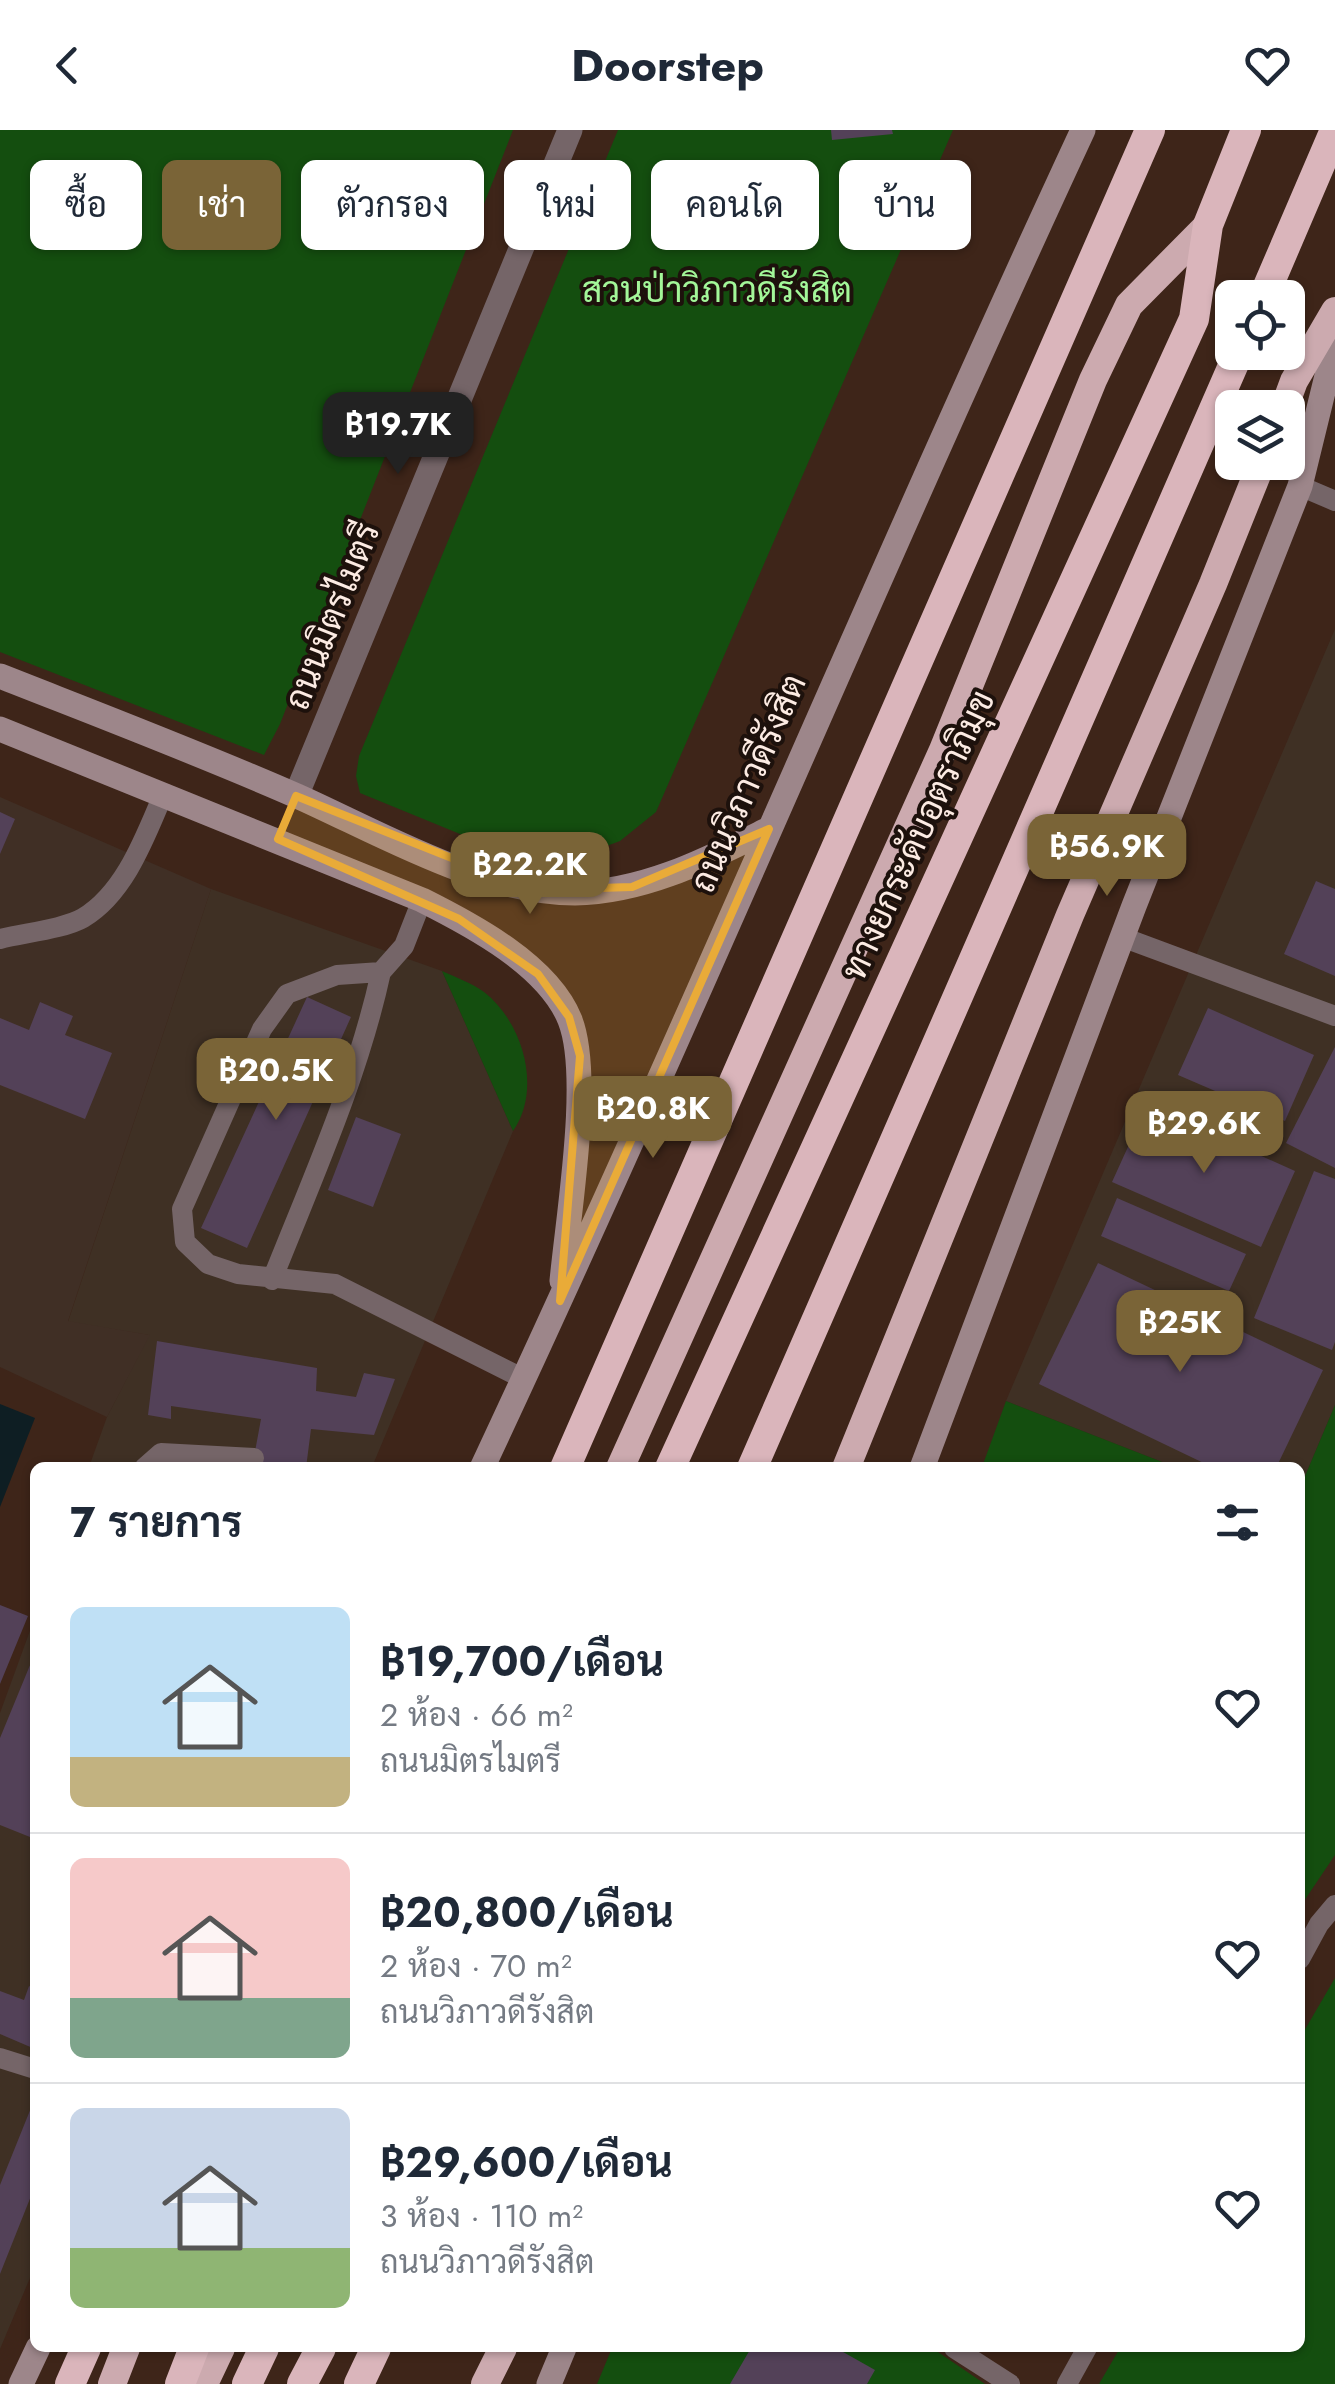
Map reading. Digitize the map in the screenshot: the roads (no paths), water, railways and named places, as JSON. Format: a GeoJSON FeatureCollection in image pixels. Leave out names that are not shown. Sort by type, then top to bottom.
{"type":"FeatureCollection","features":[{"type":"Feature","properties":{"kind":"highway"},"geometry":{"type":"LineString","coordinates":[[568,1462],[1150,130]]}},
{"type":"Feature","properties":{"kind":"highway","name":"ทางยกระดับอุตราภิมุข"},"geometry":{"type":"LineString","coordinates":[[673,1462],[1194,319],[1208,225],[1246,130]]}},
{"type":"Feature","properties":{"kind":"highway"},"geometry":{"type":"LineString","coordinates":[[1271,280],[1335,130]]}},
{"type":"Feature","properties":{"kind":"highway"},"geometry":{"type":"LineString","coordinates":[[623,1462],[944,750],[1100,365],[1129,305],[1208,225]]}},
{"type":"Feature","properties":{"kind":"highway"},"geometry":{"type":"LineString","coordinates":[[1291,390],[1335,310]]}},
{"type":"Feature","properties":{"kind":"highway"},"geometry":{"type":"LineString","coordinates":[[755,1462],[1231,370]]}},
{"type":"Feature","properties":{"kind":"highway"},"geometry":{"type":"LineString","coordinates":[[848,1462],[1070,915],[1255,480]]}},
{"type":"Feature","properties":{"kind":"highway"},"geometry":{"type":"LineString","coordinates":[[112,2384],[124,2352]]}},
{"type":"Feature","properties":{"kind":"highway"},"geometry":{"type":"LineString","coordinates":[[180,2384],[192,2352]]}},
{"type":"Feature","properties":{"kind":"highway"},"geometry":{"type":"LineString","coordinates":[[204,2384],[220,2352]]}},
{"type":"Feature","properties":{"kind":"highway"},"geometry":{"type":"LineString","coordinates":[[247,2384],[262,2352]]}},
{"type":"Feature","properties":{"kind":"highway"},"geometry":{"type":"LineString","coordinates":[[302,2384],[319,2352]]}},
{"type":"Feature","properties":{"kind":"highway"},"geometry":{"type":"LineString","coordinates":[[359,2384],[374,2352]]}},
{"type":"Feature","properties":{"kind":"highway"},"geometry":{"type":"LineString","coordinates":[[486,2384],[501,2352]]}},
{"type":"Feature","properties":{"kind":"main road","name":"ถนนวิภาวดีรังสิต"},"geometry":{"type":"LineString","coordinates":[[485,1462],[1083,130]]}},
{"type":"Feature","properties":{"kind":"main road"},"geometry":{"type":"LineString","coordinates":[[924,1462],[1122,937],[1300,486],[1335,344]]}},
{"type":"Feature","properties":{"kind":"main road"},"geometry":{"type":"LineString","coordinates":[[0,676],[184,748],[511,887],[576,893],[632,886],[698,864],[769,830]]}},
{"type":"Feature","properties":{"kind":"main road"},"geometry":{"type":"LineString","coordinates":[[0,729],[422,900],[460,919],[538,974],[569,1016],[580,1056],[560,1301]]}},
{"type":"Feature","properties":{"kind":"main road"},"geometry":{"type":"LineString","coordinates":[[278,839],[296,796]]}},
{"type":"Feature","properties":{"kind":"main road"},"geometry":{"type":"LineString","coordinates":[[22,2384],[36,2352]]}},
{"type":"Feature","properties":{"kind":"main road"},"geometry":{"type":"LineString","coordinates":[[549,2384],[562,2352]]}},
{"type":"Feature","properties":{"kind":"street","name":"ถนนมิตรไมตรี"},"geometry":{"type":"LineString","coordinates":[[296,796],[570,130]]}},
{"type":"Feature","properties":{"kind":"lane"},"geometry":{"type":"LineString","coordinates":[[1300,486],[1335,502]]}},
{"type":"Feature","properties":{"kind":"lane"},"geometry":{"type":"LineString","coordinates":[[0,938],[81,920],[111,895],[164,795]]}},
{"type":"Feature","properties":{"kind":"lane"},"geometry":{"type":"LineString","coordinates":[[272,1280],[356,1061],[382,972],[404,946],[422,900]]}},
{"type":"Feature","properties":{"kind":"lane"},"geometry":{"type":"LineString","coordinates":[[1122,937],[1335,1016]]}},
{"type":"Feature","properties":{"kind":"lane"},"geometry":{"type":"LineString","coordinates":[[382,972],[337,975],[287,994],[262,1029],[182,1209],[185,1242],[208,1264],[238,1274],[335,1284],[524,1379]]}},
{"type":"Feature","properties":{"kind":"lane"},"geometry":{"type":"LineString","coordinates":[[151,1462],[162,1453],[254,1458]]}},
{"type":"Feature","properties":{"kind":"lane"},"geometry":{"type":"LineString","coordinates":[[1305,1950],[1335,1905]]}},
{"type":"Feature","properties":{"kind":"lane"},"geometry":{"type":"LineString","coordinates":[[0,2058],[30,2067]]}},
{"type":"Feature","properties":{"kind":"lane"},"geometry":{"type":"LineString","coordinates":[[960,2352],[1010,2384]]}},
{"type":"Feature","properties":{"kind":"lane"},"geometry":{"type":"LineString","coordinates":[[1067,2384],[1085,2352]]}},
{"type":"Feature","properties":{"kind":"park label","name":"สวนป่าวิภาวดีรังสิต"},"geometry":{"type":"Point","coordinates":[717,290]}}]}
